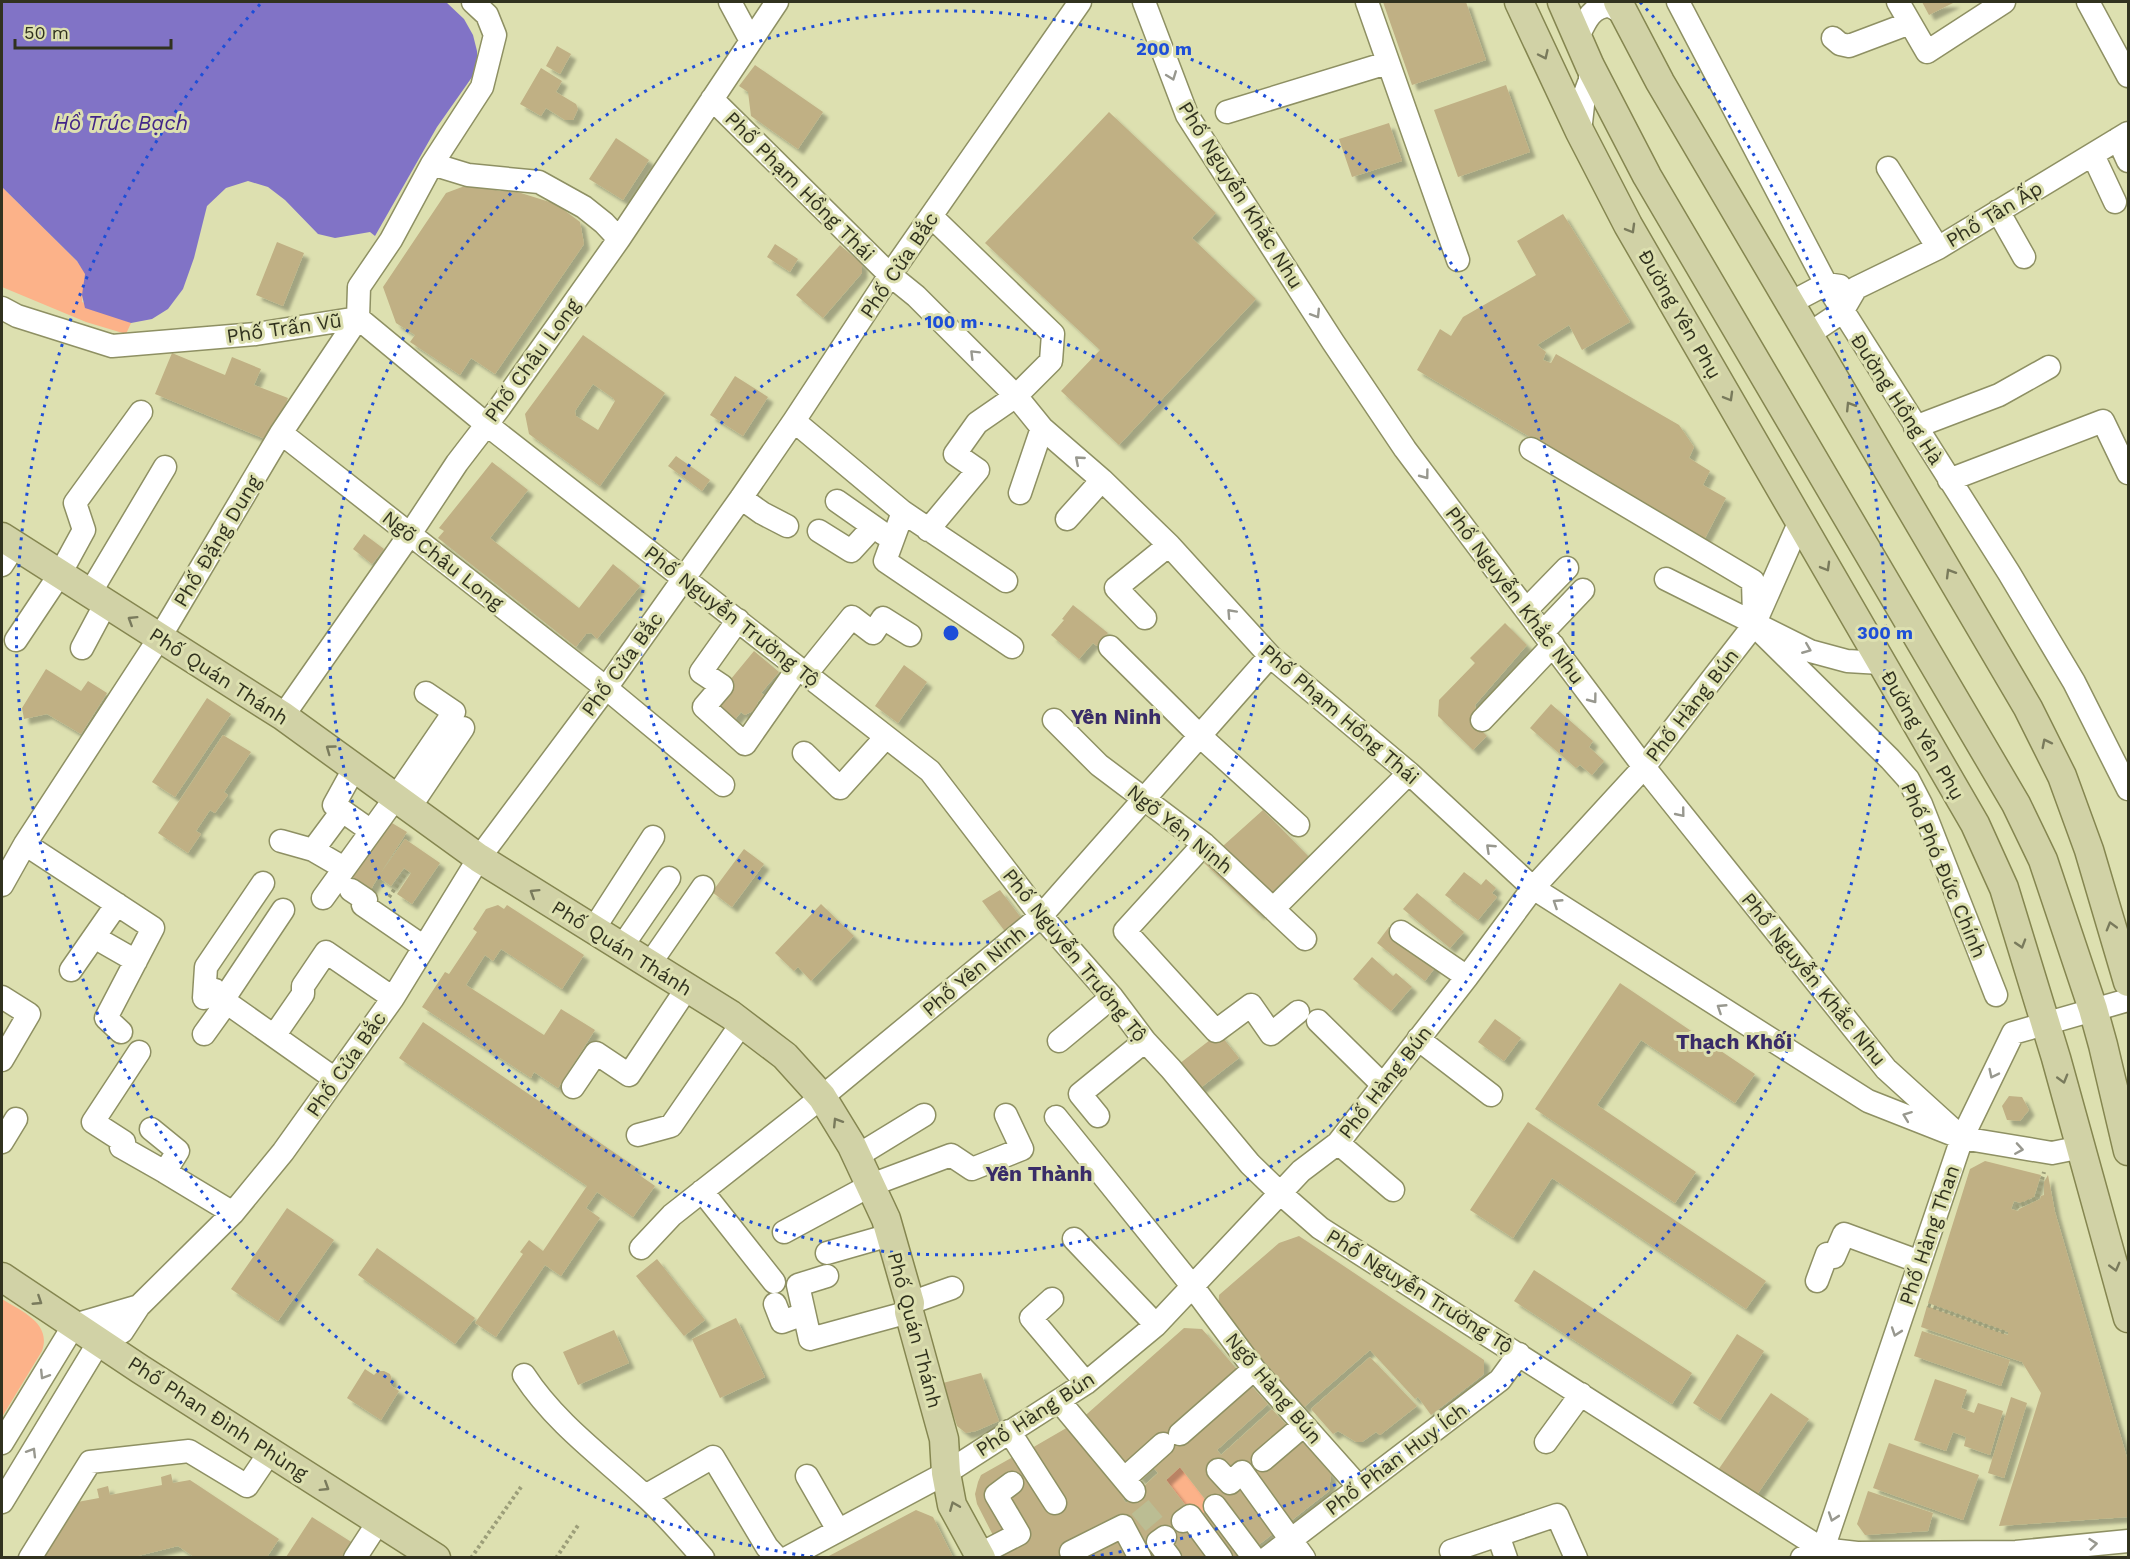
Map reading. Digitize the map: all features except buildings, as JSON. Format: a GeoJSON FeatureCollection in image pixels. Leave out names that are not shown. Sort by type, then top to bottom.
{"type":"FeatureCollection","features":[{"type":"Feature","properties":{"kind":"main road","name":"Đường Yên Phụ"},"geometry":{"type":"LineString","coordinates":[[1519,2],[1580,132],[1628,225],[1975,824],[1990,854],[2004,888],[2046,1023],[2128,1318]]}},
{"type":"Feature","properties":{"kind":"main road"},"geometry":{"type":"LineString","coordinates":[[1562,2],[1590,66],[1647,176],[2016,804],[2043,860],[2092,1009],[2128,1150]]}},
{"type":"Feature","properties":{"kind":"main road"},"geometry":{"type":"LineString","coordinates":[[1620,8],[1660,82],[2017,688],[2062,776],[2089,850],[2128,982]]}},
{"type":"Feature","properties":{"kind":"main road","name":"Phố Quán Thánh"},"geometry":{"type":"LineString","coordinates":[[6,549],[60,574],[283,716],[479,858],[742,1023],[785,1056],[822,1097],[857,1156],[886,1219],[944,1439],[946,1473],[952,1504],[980,1556]]}},
{"type":"Feature","properties":{"kind":"main road","name":"Phố Phan Đình Phùng"},"geometry":{"type":"LineString","coordinates":[[2,1277],[99,1342],[436,1557]]}},
{"type":"Feature","properties":{"kind":"street","name":"Phố Trấn Vũ"},"geometry":{"type":"LineString","coordinates":[[2,308],[17,316],[112,346],[256,334],[358,318],[359,287],[391,240],[432,164],[482,87],[495,35],[487,15],[473,2]]}},
{"type":"Feature","properties":{"kind":"street"},"geometry":{"type":"LineString","coordinates":[[730,2],[751,41]]}},
{"type":"Feature","properties":{"kind":"street","name":"Phố Châu Long"},"geometry":{"type":"LineString","coordinates":[[283,716],[486,424],[619,239],[777,2]]}},
{"type":"Feature","properties":{"kind":"street","name":"Phố Cửa Bắc"},"geometry":{"type":"LineString","coordinates":[[99,1342],[122,1332],[139,1306],[232,1213],[283,1152],[393,998],[479,858],[606,688],[741,498],[890,275],[1080,2]]}},
{"type":"Feature","properties":{"kind":"street","name":"Phố Nguyễn Khắc Nhu"},"geometry":{"type":"LineString","coordinates":[[1144,2],[1187,115],[1333,342],[1405,449],[1644,767],[1886,1069],[1962,1138]]}},
{"type":"Feature","properties":{"kind":"street"},"geometry":{"type":"LineString","coordinates":[[1367,2],[1458,260]]}},
{"type":"Feature","properties":{"kind":"street","name":"Đường Hồng Hà"},"geometry":{"type":"LineString","coordinates":[[1678,2],[1842,312],[2009,573],[2074,682],[2128,789]]}},
{"type":"Feature","properties":{"kind":"street"},"geometry":{"type":"LineString","coordinates":[[1898,2],[1927,51],[2004,2]]}},
{"type":"Feature","properties":{"kind":"street"},"geometry":{"type":"LineString","coordinates":[[2088,2],[2128,76]]}},
{"type":"Feature","properties":{"kind":"street"},"geometry":{"type":"LineString","coordinates":[[1578,37],[1588,17],[1599,8],[1606,6],[1620,8]]}},
{"type":"Feature","properties":{"kind":"street"},"geometry":{"type":"LineString","coordinates":[[1833,38],[1840,44],[1849,46],[1910,23]]}},
{"type":"Feature","properties":{"kind":"street"},"geometry":{"type":"LineString","coordinates":[[1227,112],[1387,63]]}},
{"type":"Feature","properties":{"kind":"street"},"geometry":{"type":"LineString","coordinates":[[1580,132],[1584,96],[1590,80],[1590,66]]}},
{"type":"Feature","properties":{"kind":"street","name":"Phố Phạm Hồng Thái"},"geometry":{"type":"LineString","coordinates":[[712,99],[890,275],[916,296],[1016,396],[1042,428],[1102,480],[1169,545],[1270,656],[1409,773],[1533,888],[1868,1101],[1962,1138],[2048,1153],[2082,1147]]}},
{"type":"Feature","properties":{"kind":"street"},"geometry":{"type":"LineString","coordinates":[[2123,136],[2128,161]]}},
{"type":"Feature","properties":{"kind":"street","name":"Phố Tân Ấp"},"geometry":{"type":"LineString","coordinates":[[1856,288],[1938,248],[2123,136]]}},
{"type":"Feature","properties":{"kind":"street"},"geometry":{"type":"LineString","coordinates":[[2093,155],[2115,202]]}},
{"type":"Feature","properties":{"kind":"street"},"geometry":{"type":"LineString","coordinates":[[432,164],[468,175],[539,182],[584,207],[619,239]]}},
{"type":"Feature","properties":{"kind":"street"},"geometry":{"type":"LineString","coordinates":[[1888,168],[1938,248]]}},
{"type":"Feature","properties":{"kind":"street"},"geometry":{"type":"LineString","coordinates":[[1998,211],[2024,256]]}},
{"type":"Feature","properties":{"kind":"street"},"geometry":{"type":"LineString","coordinates":[[928,530],[978,470],[955,454],[977,423],[1016,396],[1051,361],[1053,334],[932,216]]}},
{"type":"Feature","properties":{"kind":"street"},"geometry":{"type":"LineString","coordinates":[[1790,303],[1826,284],[1856,288],[1842,312],[1809,334]]}},
{"type":"Feature","properties":{"kind":"street","name":"Phố Nguyễn Trường Tộ"},"geometry":{"type":"LineString","coordinates":[[358,318],[486,424],[930,771],[1041,916],[1112,997],[1145,1041],[1250,1164],[1320,1228],[1581,1394],[1815,1555]]}},
{"type":"Feature","properties":{"kind":"street","name":"Phố Đặng Dung"},"geometry":{"type":"LineString","coordinates":[[2,885],[25,844],[160,637],[281,434],[358,318]]}},
{"type":"Feature","properties":{"kind":"street"},"geometry":{"type":"LineString","coordinates":[[1915,427],[1999,395],[2049,367]]}},
{"type":"Feature","properties":{"kind":"street"},"geometry":{"type":"LineString","coordinates":[[16,640],[60,574],[84,530],[75,503],[141,412]]}},
{"type":"Feature","properties":{"kind":"street"},"geometry":{"type":"LineString","coordinates":[[794,421],[903,512],[1006,581]]}},
{"type":"Feature","properties":{"kind":"street"},"geometry":{"type":"LineString","coordinates":[[1949,480],[2103,421],[2128,473]]}},
{"type":"Feature","properties":{"kind":"street"},"geometry":{"type":"LineString","coordinates":[[1020,493],[1042,428]]}},
{"type":"Feature","properties":{"kind":"street","name":"Ngõ Châu Long"},"geometry":{"type":"LineString","coordinates":[[281,434],[606,688],[723,785]]}},
{"type":"Feature","properties":{"kind":"street"},"geometry":{"type":"LineString","coordinates":[[1531,449],[1753,581],[1754,625]]}},
{"type":"Feature","properties":{"kind":"street"},"geometry":{"type":"LineString","coordinates":[[82,648],[98,598],[165,467]]}},
{"type":"Feature","properties":{"kind":"street"},"geometry":{"type":"LineString","coordinates":[[1067,519],[1102,480]]}},
{"type":"Feature","properties":{"kind":"street"},"geometry":{"type":"LineString","coordinates":[[741,498],[762,513],[787,526]]}},
{"type":"Feature","properties":{"kind":"street"},"geometry":{"type":"LineString","coordinates":[[837,501],[892,540]]}},
{"type":"Feature","properties":{"kind":"street"},"geometry":{"type":"LineString","coordinates":[[903,512],[885,561],[1012,647]]}},
{"type":"Feature","properties":{"kind":"street","name":"Phố Hàng Bún"},"geometry":{"type":"LineString","coordinates":[[787,1557],[946,1473],[1086,1383],[1156,1325],[1300,1171],[1338,1143],[1533,888],[1644,767],[1754,625],[1800,521]]}},
{"type":"Feature","properties":{"kind":"street"},"geometry":{"type":"LineString","coordinates":[[819,531],[851,551],[873,527]]}},
{"type":"Feature","properties":{"kind":"street"},"geometry":{"type":"LineString","coordinates":[[1145,618],[1116,588],[1169,545]]}},
{"type":"Feature","properties":{"kind":"street"},"geometry":{"type":"LineString","coordinates":[[1526,609],[1567,568]]}},
{"type":"Feature","properties":{"kind":"street"},"geometry":{"type":"LineString","coordinates":[[1666,579],[1810,651],[1847,661],[1881,663]]}},
{"type":"Feature","properties":{"kind":"street"},"geometry":{"type":"LineString","coordinates":[[1482,720],[1548,639],[1583,590]]}},
{"type":"Feature","properties":{"kind":"street"},"geometry":{"type":"LineString","coordinates":[[738,620],[701,672],[722,686],[704,707],[744,744],[802,671],[852,617],[873,633],[883,618],[910,635]]}},
{"type":"Feature","properties":{"kind":"street","name":"Phố Phó Đức Chính"},"geometry":{"type":"LineString","coordinates":[[1754,625],[1890,759],[1908,780],[1921,804],[1996,995]]}},
{"type":"Feature","properties":{"kind":"street"},"geometry":{"type":"LineString","coordinates":[[1110,647],[1200,736],[1298,825]]}},
{"type":"Feature","properties":{"kind":"street","name":"Phố Yên Ninh"},"geometry":{"type":"LineString","coordinates":[[641,1248],[672,1215],[822,1097],[1041,916],[1270,656]]}},
{"type":"Feature","properties":{"kind":"street"},"geometry":{"type":"LineString","coordinates":[[403,802],[454,712],[426,693]]}},
{"type":"Feature","properties":{"kind":"street","name":"Ngõ Yên Ninh"},"geometry":{"type":"LineString","coordinates":[[1054,720],[1100,765],[1204,844],[1305,939]]}},
{"type":"Feature","properties":{"kind":"street"},"geometry":{"type":"LineString","coordinates":[[323,898],[371,831],[403,802],[463,728]]}},
{"type":"Feature","properties":{"kind":"street"},"geometry":{"type":"LineString","coordinates":[[804,753],[840,788],[886,737]]}},
{"type":"Feature","properties":{"kind":"street"},"geometry":{"type":"LineString","coordinates":[[355,768],[334,805],[371,831]]}},
{"type":"Feature","properties":{"kind":"street"},"geometry":{"type":"LineString","coordinates":[[1273,909],[1409,773]]}},
{"type":"Feature","properties":{"kind":"street"},"geometry":{"type":"LineString","coordinates":[[313,850],[342,811]]}},
{"type":"Feature","properties":{"kind":"street"},"geometry":{"type":"LineString","coordinates":[[593,930],[653,837]]}},
{"type":"Feature","properties":{"kind":"street"},"geometry":{"type":"LineString","coordinates":[[281,841],[313,850],[344,868]]}},
{"type":"Feature","properties":{"kind":"street"},"geometry":{"type":"LineString","coordinates":[[25,844],[153,928],[106,1018],[121,1032]]}},
{"type":"Feature","properties":{"kind":"street"},"geometry":{"type":"LineString","coordinates":[[1204,844],[1125,931],[1216,1031],[1251,1005],[1271,1034],[1308,1016],[1382,1084]]}},
{"type":"Feature","properties":{"kind":"street"},"geometry":{"type":"LineString","coordinates":[[621,948],[669,878]]}},
{"type":"Feature","properties":{"kind":"street"},"geometry":{"type":"LineString","coordinates":[[263,883],[206,968],[204,998],[215,990],[225,1001],[335,1079]]}},
{"type":"Feature","properties":{"kind":"street"},"geometry":{"type":"LineString","coordinates":[[649,965],[703,887]]}},
{"type":"Feature","properties":{"kind":"street"},"geometry":{"type":"LineString","coordinates":[[351,890],[366,900],[363,905],[424,947]]}},
{"type":"Feature","properties":{"kind":"street"},"geometry":{"type":"LineString","coordinates":[[71,970],[117,904]]}},
{"type":"Feature","properties":{"kind":"street"},"geometry":{"type":"LineString","coordinates":[[204,1034],[283,910]]}},
{"type":"Feature","properties":{"kind":"street"},"geometry":{"type":"LineString","coordinates":[[1401,932],[1467,977]]}},
{"type":"Feature","properties":{"kind":"street"},"geometry":{"type":"LineString","coordinates":[[94,937],[136,961]]}},
{"type":"Feature","properties":{"kind":"street"},"geometry":{"type":"LineString","coordinates":[[274,1036],[303,994],[303,986],[326,952],[393,998]]}},
{"type":"Feature","properties":{"kind":"street"},"geometry":{"type":"LineString","coordinates":[[573,1087],[596,1053],[629,1075],[687,988]]}},
{"type":"Feature","properties":{"kind":"street"},"geometry":{"type":"LineString","coordinates":[[1059,1041],[1112,997]]}},
{"type":"Feature","properties":{"kind":"street","name":"Phố Hàng Than"},"geometry":{"type":"LineString","coordinates":[[1815,1555],[1908,1297],[1962,1138],[2013,1033],[2128,1000]]}},
{"type":"Feature","properties":{"kind":"street"},"geometry":{"type":"LineString","coordinates":[[2,1060],[29,1014],[3,1002]]}},
{"type":"Feature","properties":{"kind":"street"},"geometry":{"type":"LineString","coordinates":[[638,1135],[671,1126],[742,1023]]}},
{"type":"Feature","properties":{"kind":"street"},"geometry":{"type":"LineString","coordinates":[[1418,1039],[1491,1095]]}},
{"type":"Feature","properties":{"kind":"street"},"geometry":{"type":"LineString","coordinates":[[1098,1116],[1080,1094],[1145,1041]]}},
{"type":"Feature","properties":{"kind":"street"},"geometry":{"type":"LineString","coordinates":[[139,1052],[93,1122],[124,1142],[121,1147],[232,1213]]}},
{"type":"Feature","properties":{"kind":"street"},"geometry":{"type":"LineString","coordinates":[[1868,1101],[1881,1096],[1887,1080],[1886,1069]]}},
{"type":"Feature","properties":{"kind":"street"},"geometry":{"type":"LineString","coordinates":[[857,1156],[924,1114]]}},
{"type":"Feature","properties":{"kind":"street"},"geometry":{"type":"LineString","coordinates":[[784,1232],[871,1185],[951,1155],[972,1169],[1022,1149],[1006,1115]]}},
{"type":"Feature","properties":{"kind":"street","name":"Ngõ Hàng Bún"},"geometry":{"type":"LineString","coordinates":[[1056,1117],[1193,1287],[1254,1369],[1359,1487]]}},
{"type":"Feature","properties":{"kind":"street"},"geometry":{"type":"LineString","coordinates":[[2,1143],[16,1119]]}},
{"type":"Feature","properties":{"kind":"street"},"geometry":{"type":"LineString","coordinates":[[151,1129],[178,1151],[165,1172]]}},
{"type":"Feature","properties":{"kind":"street"},"geometry":{"type":"LineString","coordinates":[[1338,1143],[1393,1190]]}},
{"type":"Feature","properties":{"kind":"street"},"geometry":{"type":"LineString","coordinates":[[702,1191],[774,1282]]}},
{"type":"Feature","properties":{"kind":"street"},"geometry":{"type":"LineString","coordinates":[[1817,1281],[1827,1254],[1834,1257],[1844,1234],[1920,1262]]}},
{"type":"Feature","properties":{"kind":"street"},"geometry":{"type":"LineString","coordinates":[[827,1253],[890,1235]]}},
{"type":"Feature","properties":{"kind":"street"},"geometry":{"type":"LineString","coordinates":[[1074,1239],[1156,1325]]}},
{"type":"Feature","properties":{"kind":"street"},"geometry":{"type":"LineString","coordinates":[[827,1276],[798,1285],[810,1339],[909,1308],[952,1288]]}},
{"type":"Feature","properties":{"kind":"street"},"geometry":{"type":"LineString","coordinates":[[1052,1299],[1031,1318],[1086,1383]]}},
{"type":"Feature","properties":{"kind":"street"},"geometry":{"type":"LineString","coordinates":[[775,1304],[782,1322],[804,1314]]}},
{"type":"Feature","properties":{"kind":"street","name":"Phố Cửa Bắc"},"geometry":{"type":"LineString","coordinates":[[74,1325],[139,1306]]}},
{"type":"Feature","properties":{"kind":"street"},"geometry":{"type":"LineString","coordinates":[[2,1443],[74,1325]]}},
{"type":"Feature","properties":{"kind":"street"},"geometry":{"type":"LineString","coordinates":[[2,1502],[99,1342]]}},
{"type":"Feature","properties":{"kind":"street","name":"Phố Phan Huy Ích"},"geometry":{"type":"LineString","coordinates":[[1267,1557],[1500,1380],[1519,1354]]}},
{"type":"Feature","properties":{"kind":"street"},"geometry":{"type":"LineString","coordinates":[[1059,1402],[1129,1485],[1172,1439],[1254,1369]]}},
{"type":"Feature","properties":{"kind":"street"},"geometry":{"type":"LineString","coordinates":[[524,1375],[554,1415],[645,1496],[703,1557]]}},
{"type":"Feature","properties":{"kind":"street"},"geometry":{"type":"LineString","coordinates":[[1546,1442],[1581,1394]]}},
{"type":"Feature","properties":{"kind":"street"},"geometry":{"type":"LineString","coordinates":[[1263,1460],[1304,1425]]}},
{"type":"Feature","properties":{"kind":"street"},"geometry":{"type":"LineString","coordinates":[[1009,1431],[1055,1503]]}},
{"type":"Feature","properties":{"kind":"street"},"geometry":{"type":"LineString","coordinates":[[30,1557],[90,1462],[189,1451],[247,1486],[270,1452]]}},
{"type":"Feature","properties":{"kind":"street"},"geometry":{"type":"LineString","coordinates":[[645,1496],[713,1457],[768,1547],[777,1557]]}},
{"type":"Feature","properties":{"kind":"street"},"geometry":{"type":"LineString","coordinates":[[1218,1470],[1230,1483],[1242,1472],[1304,1557]]}},
{"type":"Feature","properties":{"kind":"street"},"geometry":{"type":"LineString","coordinates":[[807,1476],[838,1530]]}},
{"type":"Feature","properties":{"kind":"street"},"geometry":{"type":"LineString","coordinates":[[980,1556],[1019,1534],[996,1495],[1012,1483]]}},
{"type":"Feature","properties":{"kind":"street"},"geometry":{"type":"LineString","coordinates":[[1215,1506],[1254,1557]]}},
{"type":"Feature","properties":{"kind":"street"},"geometry":{"type":"LineString","coordinates":[[1451,1551],[1557,1515],[1576,1557]]}},
{"type":"Feature","properties":{"kind":"street"},"geometry":{"type":"LineString","coordinates":[[1182,1521],[1190,1516],[1221,1557]]}},
{"type":"Feature","properties":{"kind":"street"},"geometry":{"type":"LineString","coordinates":[[355,1557],[379,1521]]}},
{"type":"Feature","properties":{"kind":"street"},"geometry":{"type":"LineString","coordinates":[[1066,1554],[1123,1526],[1140,1557]]}},
{"type":"Feature","properties":{"kind":"street"},"geometry":{"type":"LineString","coordinates":[[1498,1535],[1506,1557]]}},
{"type":"Feature","properties":{"kind":"street"},"geometry":{"type":"LineString","coordinates":[[1815,1555],[1857,1553],[2016,1555],[2128,1541]]}},
{"type":"Feature","properties":{"kind":"path"},"geometry":{"type":"LineString","coordinates":[[388,897],[407,871]]}},
{"type":"Feature","properties":{"kind":"path"},"geometry":{"type":"LineString","coordinates":[[2016,1207],[2037,1198],[2048,1153]]}},
{"type":"Feature","properties":{"kind":"path"},"geometry":{"type":"LineString","coordinates":[[1908,1297],[2006,1333]]}},
{"type":"Feature","properties":{"kind":"path"},"geometry":{"type":"LineString","coordinates":[[471,1557],[520,1487]]}},
{"type":"Feature","properties":{"kind":"path"},"geometry":{"type":"LineString","coordinates":[[556,1557],[579,1524]]}},
{"type":"Feature","properties":{"kind":"shaded area"},"geometry":{"type":"Polygon","coordinates":[[[2,187],[77,261],[85,273],[82,302],[131,323],[126,334],[86,322],[2,287],[2,187]]]}},
{"type":"Feature","properties":{"kind":"shaded area"},"geometry":{"type":"Polygon","coordinates":[[[2,1299],[26,1313],[39,1325],[44,1341],[42,1351],[2,1417],[2,1299]]]}},
{"type":"Feature","properties":{"kind":"shaded area"},"geometry":{"type":"Polygon","coordinates":[[[1180,1467],[1211,1507],[1196,1519],[1166,1480],[1180,1467]]]}},
{"type":"Feature","properties":{"kind":"water","name":"Hồ Trúc Bạch"},"geometry":{"type":"Polygon","coordinates":[[[2,2],[446,2],[464,19],[473,35],[477,51],[477,70],[437,127],[375,236],[370,232],[335,238],[318,234],[285,200],[268,187],[248,181],[226,188],[207,206],[194,258],[183,289],[168,309],[152,319],[131,323],[85,308],[82,295],[85,274],[77,261],[2,187],[2,2]]]}},
{"type":"Feature","properties":{"kind":"tunnel"},"geometry":{"type":"LineString","coordinates":[[1140,1507],[1165,1537]]}},
{"type":"Feature","properties":{"kind":"district","name":"Yên Ninh"},"geometry":{"type":"Point","coordinates":[1116,716]}},
{"type":"Feature","properties":{"kind":"district","name":"Thạch Khối"},"geometry":{"type":"Point","coordinates":[1734,1041]}},
{"type":"Feature","properties":{"kind":"district","name":"Yên Thành"},"geometry":{"type":"Point","coordinates":[1039,1173]}}]}
